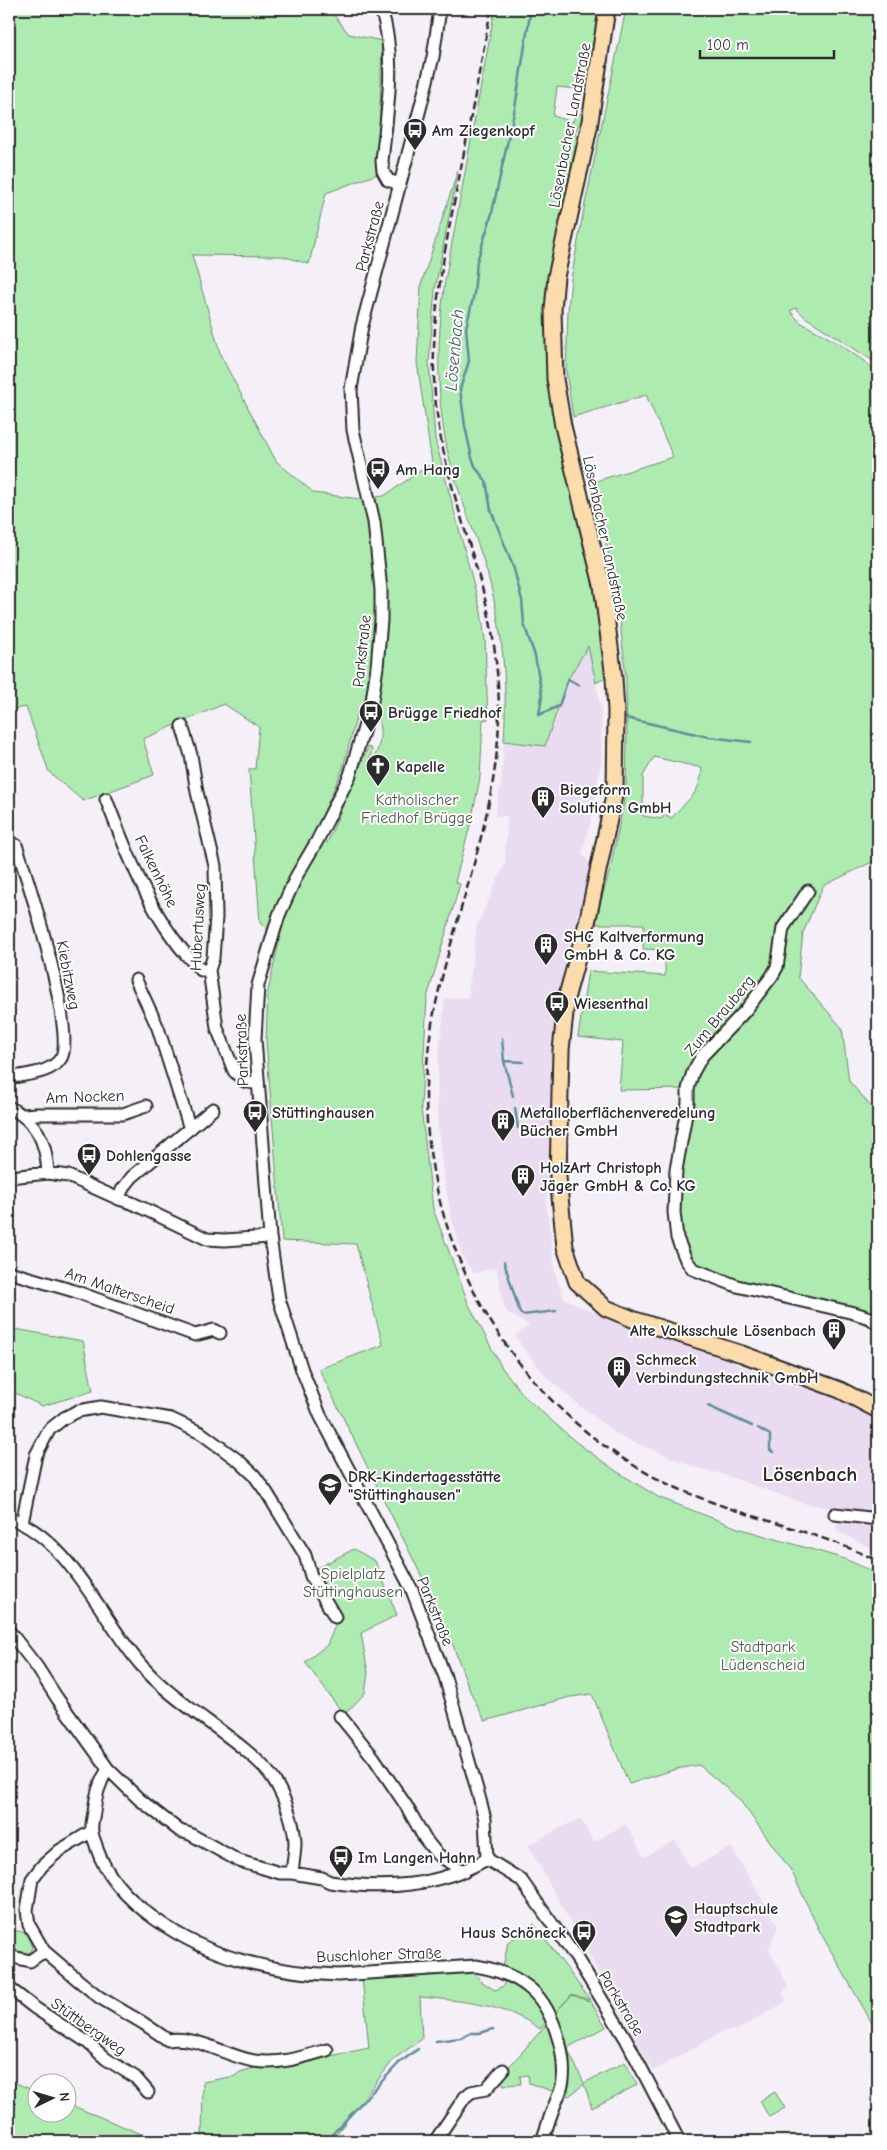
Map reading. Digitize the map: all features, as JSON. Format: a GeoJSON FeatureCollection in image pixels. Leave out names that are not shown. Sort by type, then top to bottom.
{"type":"FeatureCollection","features":[{"type":"Feature","properties":{"kind":"main road","name":"Lösenbacher Landstraße"},"geometry":{"type":"LineString","coordinates":[[607,9],[588,128],[556,277],[553,310],[555,379],[560,408],[602,586],[614,678],[616,711],[615,791],[587,923],[568,994],[561,1050],[558,1177],[564,1247],[577,1282],[606,1308],[634,1320],[742,1354],[840,1390],[878,1410]]}},
{"type":"Feature","properties":{"kind":"street"},"geometry":{"type":"LineString","coordinates":[[381,9],[386,23],[389,44],[388,100],[382,161],[383,171],[388,180],[399,184]]}},
{"type":"Feature","properties":{"kind":"street","name":"Parkstraße"},"geometry":{"type":"LineString","coordinates":[[440,9],[428,74],[362,326],[351,389],[353,430],[374,522],[378,560],[381,620],[372,701],[350,775],[279,915],[258,985],[255,1014],[258,1084],[270,1237],[279,1299],[302,1370],[320,1415],[412,1590],[445,1677],[485,1819],[487,1859],[521,1880],[577,1960],[626,2039],[679,2141]]}},
{"type":"Feature","properties":{"kind":"street","name":"Hubertusweg"},"geometry":{"type":"LineString","coordinates":[[182,726],[191,756],[214,866],[216,918],[214,958],[209,970],[217,1028],[234,1071],[244,1081],[258,1084]]}},
{"type":"Feature","properties":{"kind":"street","name":"Falkenhöhe"},"geometry":{"type":"LineString","coordinates":[[106,799],[148,896],[167,927],[194,963],[201,970],[209,970]]}},
{"type":"Feature","properties":{"kind":"street","name":"Kiebitzweg"},"geometry":{"type":"LineString","coordinates":[[9,1078],[50,1068],[61,1058],[64,1046],[59,1006],[46,940],[16,844]]}},
{"type":"Feature","properties":{"kind":"street","name":"Zum Brauberg"},"geometry":{"type":"LineString","coordinates":[[808,891],[783,928],[777,967],[772,976],[746,1011],[702,1056],[693,1072],[688,1089],[688,1103],[675,1182],[674,1212],[677,1238],[686,1260],[693,1269],[737,1286],[854,1313],[870,1318],[878,1324]]}},
{"type":"Feature","properties":{"kind":"street"},"geometry":{"type":"LineString","coordinates":[[136,980],[158,1028],[190,1129]]}},
{"type":"Feature","properties":{"kind":"street","name":"Am Nocken"},"geometry":{"type":"LineString","coordinates":[[24,1115],[123,1114],[146,1106]]}},
{"type":"Feature","properties":{"kind":"street","name":"Am Nocken"},"geometry":{"type":"LineString","coordinates":[[9,1107],[24,1115],[37,1130],[47,1153],[48,1172]]}},
{"type":"Feature","properties":{"kind":"street"},"geometry":{"type":"LineString","coordinates":[[119,1199],[122,1190],[132,1177],[214,1109]]}},
{"type":"Feature","properties":{"kind":"street"},"geometry":{"type":"LineString","coordinates":[[9,1176],[48,1172],[68,1176],[119,1199],[132,1202],[207,1239],[225,1240],[270,1237]]}},
{"type":"Feature","properties":{"kind":"street","name":"Am Malterscheid"},"geometry":{"type":"LineString","coordinates":[[9,1272],[74,1291],[195,1334],[214,1330],[220,1333]]}},
{"type":"Feature","properties":{"kind":"street"},"geometry":{"type":"LineString","coordinates":[[22,1523],[36,1455],[49,1430],[64,1418],[78,1411],[101,1407],[171,1419],[202,1433],[240,1461],[254,1475],[305,1555],[311,1576],[335,1617]]}},
{"type":"Feature","properties":{"kind":"street"},"geometry":{"type":"LineString","coordinates":[[835,1514],[878,1519]]}},
{"type":"Feature","properties":{"kind":"street"},"geometry":{"type":"LineString","coordinates":[[9,1518],[22,1523],[57,1550],[77,1574],[116,1633],[142,1666],[174,1695],[221,1730],[262,1765],[277,1784],[288,1810],[295,1842],[292,1873]]}},
{"type":"Feature","properties":{"kind":"street"},"geometry":{"type":"LineString","coordinates":[[9,1631],[37,1667],[108,1769],[139,1799],[180,1831],[190,1834],[240,1861],[280,1873],[322,1878],[330,1882],[387,1887],[442,1879],[464,1872],[487,1859]]}},
{"type":"Feature","properties":{"kind":"street"},"geometry":{"type":"LineString","coordinates":[[340,1716],[374,1758],[408,1807],[425,1839],[437,1854],[464,1872]]}},
{"type":"Feature","properties":{"kind":"street","name":"Buschloher Straße"},"geometry":{"type":"LineString","coordinates":[[108,1769],[100,1781],[96,1796],[92,1831],[99,1853],[112,1878],[141,1908],[197,1943],[238,1960],[316,1974],[476,1966],[493,1969],[528,1987],[542,2002],[554,2027],[560,2042],[564,2068],[561,2092],[542,2141]]}},
{"type":"Feature","properties":{"kind":"street"},"geometry":{"type":"LineString","coordinates":[[92,1831],[59,1851],[42,1866],[32,1880],[28,1897],[28,1918],[34,1936],[44,1951],[99,1997],[168,2040],[181,2038],[253,2061],[268,2062],[284,2061],[326,2050]]}},
{"type":"Feature","properties":{"kind":"street"},"geometry":{"type":"LineString","coordinates":[[9,1956],[30,1961],[44,1951]]}},
{"type":"Feature","properties":{"kind":"street","name":"Stüttbergweg"},"geometry":{"type":"LineString","coordinates":[[9,1988],[87,2042],[106,2059],[135,2077],[148,2092]]}},
{"type":"Feature","properties":{"kind":"street"},"geometry":{"type":"LineString","coordinates":[[435,2141],[465,2097],[471,2092],[486,2089],[503,2070]]}},
{"type":"Feature","properties":{"kind":"shaded area"},"geometry":{"type":"Polygon","coordinates":[[[588,645],[601,709],[602,756],[594,807],[582,854],[590,863],[586,887],[565,958],[551,1056],[553,1181],[549,1187],[546,1202],[556,1277],[565,1299],[591,1311],[736,1358],[735,1364],[798,1388],[801,1382],[819,1392],[878,1415],[878,1551],[836,1531],[838,1509],[806,1504],[721,1474],[694,1467],[621,1437],[581,1407],[547,1377],[530,1357],[515,1336],[529,1325],[510,1315],[505,1309],[496,1268],[473,1273],[462,1255],[444,1179],[437,1120],[438,1062],[445,999],[468,997],[477,925],[505,863],[507,816],[495,816],[502,776],[504,741],[546,745],[568,679],[588,645]]]}},
{"type":"Feature","properties":{"kind":"shaded area","name":"Hauptschule Stadtpark"},"geometry":{"type":"Polygon","coordinates":[[[580,1818],[594,1842],[626,1824],[644,1857],[675,1840],[691,1868],[731,1847],[778,1926],[769,1949],[788,1986],[782,1993],[786,2000],[784,2003],[737,2030],[722,2032],[653,2071],[528,1845],[580,1818]]]}},
{"type":"Feature","properties":{"kind":"green space"},"geometry":{"type":"Polygon","coordinates":[[[9,9],[329,9],[349,34],[382,41],[378,174],[326,193],[309,264],[282,256],[192,255],[221,356],[276,461],[314,493],[360,499],[384,496],[432,463],[417,362],[421,285],[458,170],[435,289],[429,362],[435,439],[481,612],[485,639],[488,719],[483,720],[480,778],[471,822],[455,882],[460,884],[427,998],[421,1107],[433,1209],[469,1305],[502,1368],[526,1398],[576,1442],[616,1471],[658,1497],[738,1528],[845,1559],[878,1574],[878,2080],[873,2070],[872,2023],[819,1930],[792,1872],[739,1799],[699,1765],[676,1769],[629,1784],[592,1694],[570,1697],[485,1721],[470,1691],[448,1632],[319,1369],[383,1345],[356,1244],[282,1241],[266,1041],[268,991],[279,942],[260,923],[249,769],[255,769],[259,727],[224,704],[143,739],[154,775],[83,801],[49,772],[26,707],[9,710],[9,9]],[[358,710],[343,768],[315,833],[327,843],[368,747],[372,749],[369,763],[379,746],[380,727],[377,714],[358,710]]]}},
{"type":"Feature","properties":{"kind":"green space"},"geometry":{"type":"Polygon","coordinates":[[[495,9],[598,9],[598,35],[588,90],[557,87],[553,116],[573,122],[576,112],[584,115],[575,132],[578,141],[552,261],[546,334],[552,396],[584,542],[608,676],[596,683],[588,646],[568,679],[545,746],[504,741],[504,673],[495,606],[484,562],[451,465],[441,413],[439,338],[445,281],[495,9]]]}},
{"type":"Feature","properties":{"kind":"green space"},"geometry":{"type":"Polygon","coordinates":[[[626,9],[878,9],[878,364],[805,317],[796,308],[790,311],[800,322],[838,343],[878,371],[878,859],[823,886],[803,933],[798,977],[842,1028],[849,1081],[878,1115],[878,1320],[777,1295],[694,1268],[688,1260],[676,1211],[692,1089],[619,1090],[623,1042],[578,1037],[588,971],[665,976],[665,950],[643,949],[644,924],[594,924],[610,870],[626,791],[627,736],[626,679],[616,582],[590,483],[673,457],[646,395],[573,417],[566,371],[568,310],[571,279],[626,9]],[[654,757],[643,776],[643,816],[662,819],[664,814],[672,818],[696,791],[701,778],[702,768],[654,757]]]}},
{"type":"Feature","properties":{"kind":"green space"},"geometry":{"type":"Polygon","coordinates":[[[9,1328],[83,1341],[93,1391],[42,1406],[9,1390],[9,1328]]]}},
{"type":"Feature","properties":{"kind":"green space","name":"Spielplatz Stüttinghausen"},"geometry":{"type":"Polygon","coordinates":[[[354,1549],[375,1561],[397,1615],[361,1633],[368,1673],[365,1693],[344,1715],[305,1662],[327,1645],[337,1621],[313,1570],[354,1549]]]}},
{"type":"Feature","properties":{"kind":"green space"},"geometry":{"type":"Polygon","coordinates":[[[534,1924],[590,2000],[572,1994],[554,2014],[572,1995],[591,2002],[606,2027],[567,2048],[584,2083],[625,2062],[637,2085],[592,2108],[584,2084],[569,2096],[564,2094],[551,2017],[540,2029],[513,2014],[483,2005],[420,1997],[422,2039],[394,2059],[331,2141],[202,2141],[203,2082],[235,2076],[240,2072],[253,2068],[282,2066],[369,2048],[362,1978],[473,1972],[482,1982],[495,1990],[502,1987],[506,1980],[507,1970],[503,1967],[508,1942],[534,1924]]]}},
{"type":"Feature","properties":{"kind":"green space"},"geometry":{"type":"Polygon","coordinates":[[[9,1929],[26,1933],[32,1947],[29,1955],[9,1953],[9,1929]]]}},
{"type":"Feature","properties":{"kind":"green space"},"geometry":{"type":"Polygon","coordinates":[[[547,2024],[557,2049],[558,2057],[555,2092],[529,2083],[528,2075],[520,2076],[521,2084],[504,2085],[499,2078],[547,2024]]]}},
{"type":"Feature","properties":{"kind":"green space"},"geometry":{"type":"Polygon","coordinates":[[[9,2080],[28,2088],[28,2122],[78,2122],[78,2108],[159,2141],[9,2141],[9,2080]]]}},
{"type":"Feature","properties":{"kind":"green space"},"geometry":{"type":"Polygon","coordinates":[[[775,2092],[785,2108],[769,2117],[760,2101],[775,2092]]]}},
{"type":"Feature","properties":{"kind":"waterway","name":"Lösenbach"},"geometry":{"type":"LineString","coordinates":[[529,9],[530,14],[515,108],[491,217],[477,261],[474,294],[466,328],[469,361],[460,389],[472,458],[476,468],[486,481],[491,510],[514,569],[522,600],[524,624],[535,656],[542,696],[539,715],[559,706],[568,679],[579,685]]}},
{"type":"Feature","properties":{"kind":"waterway"},"geometry":{"type":"LineString","coordinates":[[626,718],[709,737],[751,742]]}},
{"type":"Feature","properties":{"kind":"waterway","name":"Lösenbach"},"geometry":{"type":"LineString","coordinates":[[502,1038],[504,1061],[513,1096]]}},
{"type":"Feature","properties":{"kind":"waterway"},"geometry":{"type":"LineString","coordinates":[[505,1061],[523,1062]]}},
{"type":"Feature","properties":{"kind":"waterway","name":"Lösenbach"},"geometry":{"type":"LineString","coordinates":[[515,1108],[518,1128]]}},
{"type":"Feature","properties":{"kind":"waterway","name":"Lösenbach"},"geometry":{"type":"LineString","coordinates":[[504,1262],[520,1313],[523,1315],[556,1311]]}},
{"type":"Feature","properties":{"kind":"waterway","name":"Lösenbach"},"geometry":{"type":"LineString","coordinates":[[708,1406],[752,1426]]}},
{"type":"Feature","properties":{"kind":"waterway","name":"Lösenbach"},"geometry":{"type":"LineString","coordinates":[[758,1428],[770,1435],[770,1450],[773,1452]]}},
{"type":"Feature","properties":{"kind":"waterway"},"geometry":{"type":"LineString","coordinates":[[436,2041],[461,2038],[471,2033],[480,2033],[493,2029]]}},
{"type":"Feature","properties":{"kind":"waterway"},"geometry":{"type":"LineString","coordinates":[[326,2141],[399,2063],[418,2049]]}},
{"type":"Feature","properties":{"kind":"railway"},"geometry":{"type":"LineString","coordinates":[[491,9],[441,272],[435,328],[434,385],[437,414],[451,484],[479,576],[491,626],[498,680],[499,707],[492,787],[484,826],[452,940],[433,1018],[426,1086],[430,1155],[445,1221],[470,1284],[504,1343],[547,1395],[598,1441],[656,1478],[683,1491],[711,1502],[823,1538],[878,1561]]}},
{"type":"Feature","properties":{"kind":"place","name":"Am Ziegenkopf"},"geometry":{"type":"Point","coordinates":[415,151]}},
{"type":"Feature","properties":{"kind":"place","name":"Am Hang"},"geometry":{"type":"Point","coordinates":[378,490]}},
{"type":"Feature","properties":{"kind":"place","name":"Brügge Friedhof"},"geometry":{"type":"Point","coordinates":[371,733]}},
{"type":"Feature","properties":{"kind":"place","name":"Kapelle"},"geometry":{"type":"Point","coordinates":[378,787]}},
{"type":"Feature","properties":{"kind":"place","name":"Biegeform Solutions GmbH"},"geometry":{"type":"Point","coordinates":[543,819]}},
{"type":"Feature","properties":{"kind":"place","name":"SHC Kaltverformung GmbH & Co. KG"},"geometry":{"type":"Point","coordinates":[546,966]}},
{"type":"Feature","properties":{"kind":"place","name":"Wiesenthal"},"geometry":{"type":"Point","coordinates":[557,1024]}},
{"type":"Feature","properties":{"kind":"place","name":"Stüttinghausen"},"geometry":{"type":"Point","coordinates":[255,1133]}},
{"type":"Feature","properties":{"kind":"place","name":"Metalloberflächenveredelung Bücher GmbH"},"geometry":{"type":"Point","coordinates":[503,1142]}},
{"type":"Feature","properties":{"kind":"place","name":"Dohlengasse"},"geometry":{"type":"Point","coordinates":[89,1176]}},
{"type":"Feature","properties":{"kind":"place","name":"HolzArt Christoph Jäger GmbH & Co. KG"},"geometry":{"type":"Point","coordinates":[523,1197]}},
{"type":"Feature","properties":{"kind":"place","name":"Alte Volksschule Lösenbach"},"geometry":{"type":"Point","coordinates":[834,1351]}},
{"type":"Feature","properties":{"kind":"place","name":"Schmeck Verbindungstechnik GmbH"},"geometry":{"type":"Point","coordinates":[619,1389]}},
{"type":"Feature","properties":{"kind":"place","name":"DRK-Kindertagesstätte \"Stüttinghausen\""},"geometry":{"type":"Point","coordinates":[330,1506]}},
{"type":"Feature","properties":{"kind":"place","name":"Im Langen Hahn"},"geometry":{"type":"Point","coordinates":[341,1878]}},
{"type":"Feature","properties":{"kind":"place","name":"Hauptschule Stadtpark"},"geometry":{"type":"Point","coordinates":[676,1938]}},
{"type":"Feature","properties":{"kind":"place","name":"Haus Schöneck"},"geometry":{"type":"Point","coordinates":[584,1953]}},
{"type":"Feature","properties":{"kind":"district","name":"Lösenbach"},"geometry":{"type":"Point","coordinates":[810,1474]}},
{"type":"Feature","properties":{"kind":"park label","name":"Katholischer Friedhof Brügge"},"geometry":{"type":"Point","coordinates":[417,808]}},
{"type":"Feature","properties":{"kind":"park label","name":"Stadtpark Lüdenscheid"},"geometry":{"type":"Point","coordinates":[763,1655]}}]}
